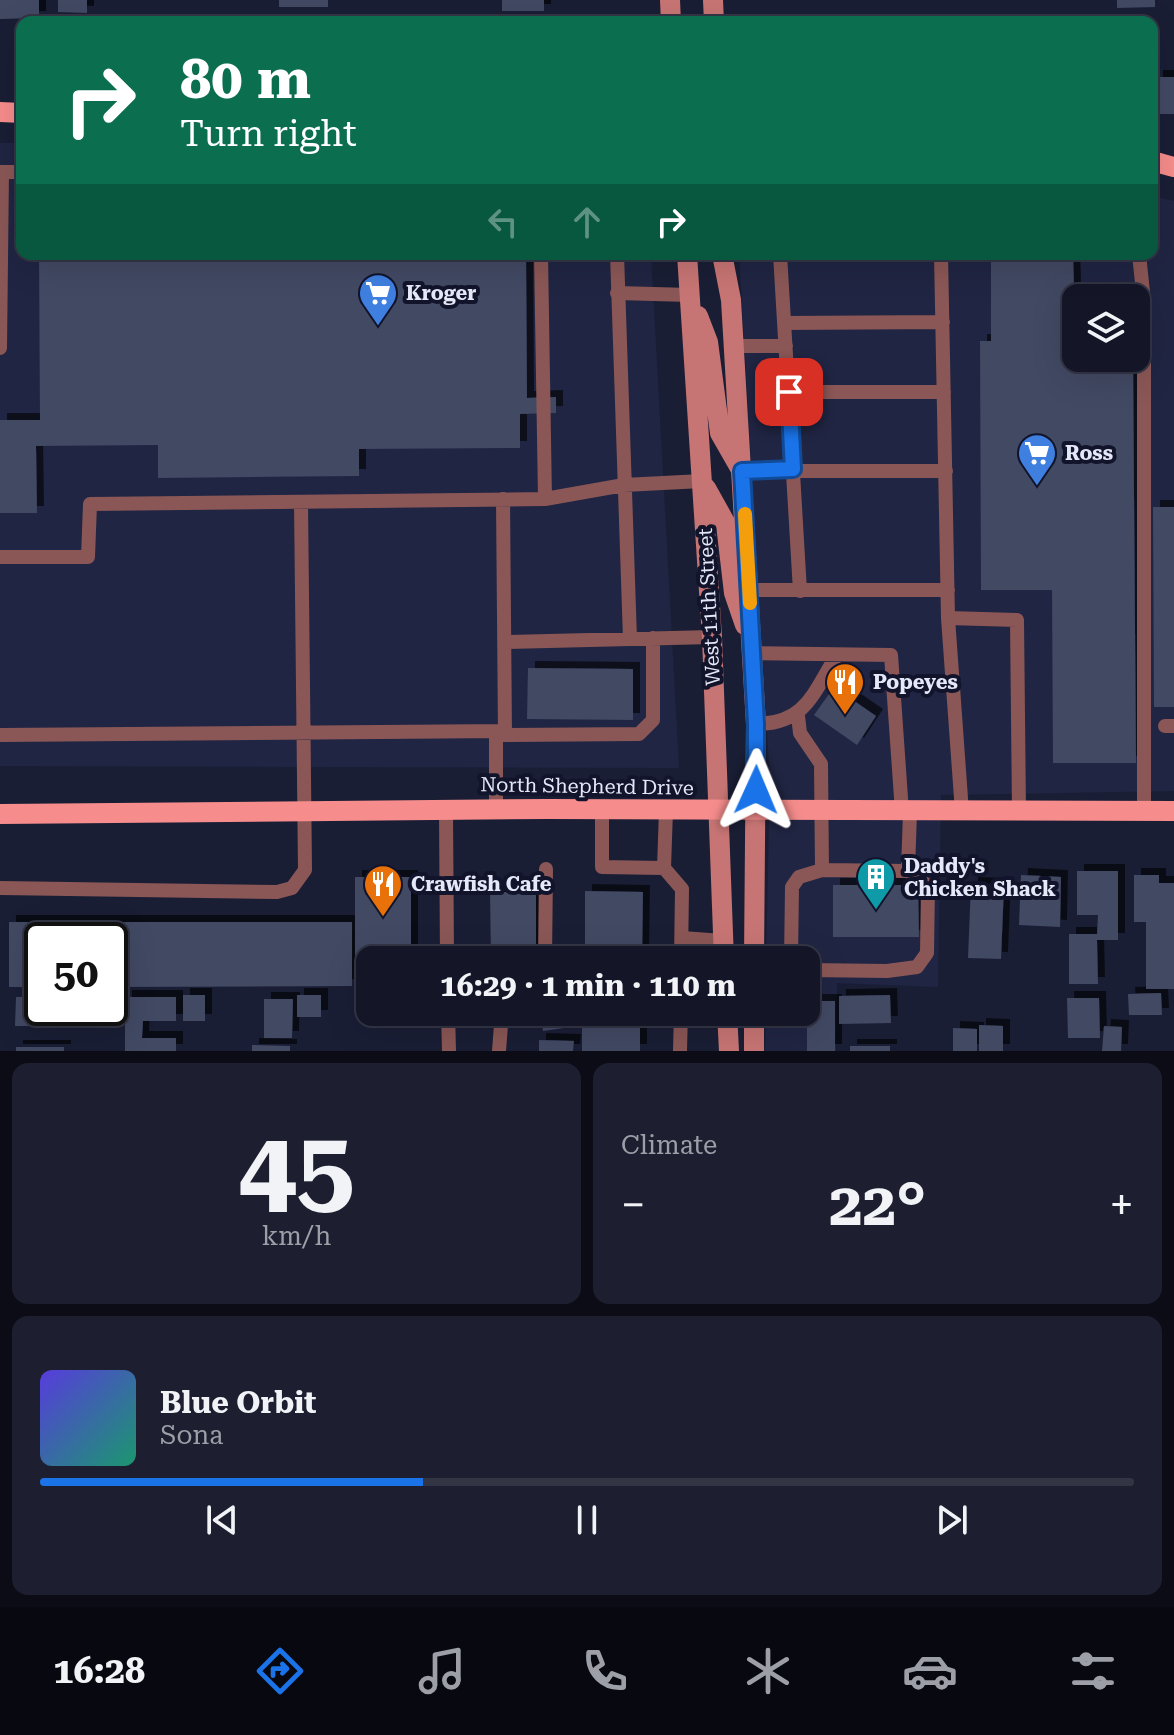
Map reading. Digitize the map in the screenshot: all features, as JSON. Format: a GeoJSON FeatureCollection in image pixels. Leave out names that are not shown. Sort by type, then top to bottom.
{"type":"FeatureCollection","features":[{"type":"Feature","properties":{"kind":"main road","name":"West 11th Street"},"geometry":{"type":"LineString","coordinates":[[687,260],[712,637],[724,946]]}},
{"type":"Feature","properties":{"kind":"main road","name":"West 11th Street"},"geometry":{"type":"LineString","coordinates":[[723,260],[731,300],[753,649],[756,724],[754,946]]}},
{"type":"Feature","properties":{"kind":"main road"},"geometry":{"type":"LineString","coordinates":[[690,295],[708,342],[720,433],[742,471]]}},
{"type":"Feature","properties":{"kind":"main road"},"geometry":{"type":"LineString","coordinates":[[702,481],[726,524],[734,593],[753,649]]}},
{"type":"Feature","properties":{"kind":"main road","name":"North Shepherd Drive"},"geometry":{"type":"LineString","coordinates":[[0,814],[446,809],[1174,811]]}},
{"type":"Feature","properties":{"kind":"main road"},"geometry":{"type":"LineString","coordinates":[[728,1026],[729,1051]]}},
{"type":"Feature","properties":{"kind":"main road"},"geometry":{"type":"LineString","coordinates":[[754,1026],[754,1051]]}},
{"type":"Feature","properties":{"kind":"lane"},"geometry":{"type":"LineString","coordinates":[[0,348],[1,172]]}},
{"type":"Feature","properties":{"kind":"lane"},"geometry":{"type":"LineString","coordinates":[[541,260],[545,499]]}},
{"type":"Feature","properties":{"kind":"lane"},"geometry":{"type":"LineString","coordinates":[[617,260],[630,639]]}},
{"type":"Feature","properties":{"kind":"lane"},"geometry":{"type":"LineString","coordinates":[[780,260],[800,591]]}},
{"type":"Feature","properties":{"kind":"lane"},"geometry":{"type":"LineString","coordinates":[[941,260],[948,618],[962,812]]}},
{"type":"Feature","properties":{"kind":"lane"},"geometry":{"type":"LineString","coordinates":[[1140,260],[1144,302],[1144,811]]}},
{"type":"Feature","properties":{"kind":"lane"},"geometry":{"type":"LineString","coordinates":[[617,293],[690,295]]}},
{"type":"Feature","properties":{"kind":"lane"},"geometry":{"type":"LineString","coordinates":[[784,323],[943,322]]}},
{"type":"Feature","properties":{"kind":"lane"},"geometry":{"type":"LineString","coordinates":[[734,346],[786,346]]}},
{"type":"Feature","properties":{"kind":"lane"},"geometry":{"type":"LineString","coordinates":[[789,392],[944,392]]}},
{"type":"Feature","properties":{"kind":"lane"},"geometry":{"type":"LineString","coordinates":[[742,471],[946,471]]}},
{"type":"Feature","properties":{"kind":"lane"},"geometry":{"type":"LineString","coordinates":[[0,557],[88,557],[90,504],[545,499],[624,485],[702,481]]}},
{"type":"Feature","properties":{"kind":"lane"},"geometry":{"type":"LineString","coordinates":[[496,809],[505,642],[503,499]]}},
{"type":"Feature","properties":{"kind":"lane"},"geometry":{"type":"LineString","coordinates":[[0,888],[277,892],[292,888],[305,870],[306,733],[301,502]]}},
{"type":"Feature","properties":{"kind":"lane"},"geometry":{"type":"LineString","coordinates":[[750,590],[948,590]]}},
{"type":"Feature","properties":{"kind":"lane"},"geometry":{"type":"LineString","coordinates":[[948,618],[1017,620],[1019,812]]}},
{"type":"Feature","properties":{"kind":"lane"},"geometry":{"type":"LineString","coordinates":[[505,642],[712,637]]}},
{"type":"Feature","properties":{"kind":"lane"},"geometry":{"type":"LineString","coordinates":[[0,735],[639,734],[653,720],[653,638]]}},
{"type":"Feature","properties":{"kind":"lane"},"geometry":{"type":"LineString","coordinates":[[753,649],[891,655],[906,812],[908,871]]}},
{"type":"Feature","properties":{"kind":"lane"},"geometry":{"type":"LineString","coordinates":[[756,724],[777,724],[798,716],[837,655]]}},
{"type":"Feature","properties":{"kind":"lane"},"geometry":{"type":"LineString","coordinates":[[798,716],[800,733],[821,764],[822,870]]}},
{"type":"Feature","properties":{"kind":"lane"},"geometry":{"type":"LineString","coordinates":[[446,809],[447,946]]}},
{"type":"Feature","properties":{"kind":"lane"},"geometry":{"type":"LineString","coordinates":[[602,810],[602,867],[664,868]]}},
{"type":"Feature","properties":{"kind":"lane"},"geometry":{"type":"LineString","coordinates":[[666,810],[664,868],[682,889],[682,946]]}},
{"type":"Feature","properties":{"kind":"lane"},"geometry":{"type":"LineString","coordinates":[[545,946],[546,869]]}},
{"type":"Feature","properties":{"kind":"lane"},"geometry":{"type":"LineString","coordinates":[[791,946],[792,887],[799,877],[822,870],[908,871],[928,886],[927,953],[917,967],[887,971],[820,970]]}},
{"type":"Feature","properties":{"kind":"lane"},"geometry":{"type":"LineString","coordinates":[[682,938],[708,946]]}},
{"type":"Feature","properties":{"kind":"lane"},"geometry":{"type":"LineString","coordinates":[[448,1026],[449,1051]]}},
{"type":"Feature","properties":{"kind":"lane"},"geometry":{"type":"LineString","coordinates":[[499,1051],[501,1026]]}},
{"type":"Feature","properties":{"kind":"lane"},"geometry":{"type":"LineString","coordinates":[[680,1051],[681,1026]]}},
{"type":"Feature","properties":{"kind":"shaded area"},"geometry":{"type":"Polygon","coordinates":[[[0,143],[16,143],[16,260],[651,260],[679,768],[0,766],[0,143]]]}},
{"type":"Feature","properties":{"kind":"shaded area"},"geometry":{"type":"Polygon","coordinates":[[[1158,197],[1174,201],[1174,791],[941,795],[938,987],[837,983],[836,1051],[765,1051],[766,1026],[820,1026],[820,946],[766,946],[770,783],[739,260],[1158,260],[1158,197]]]}},
{"type":"Feature","properties":{"kind":"building"},"geometry":{"type":"Polygon","coordinates":[[[0,0],[39,0],[39,16],[0,19],[0,0]]]}},
{"type":"Feature","properties":{"kind":"building"},"geometry":{"type":"Polygon","coordinates":[[[58,0],[87,0],[87,13],[58,12],[58,0]]]}},
{"type":"Feature","properties":{"kind":"building"},"geometry":{"type":"Polygon","coordinates":[[[279,0],[328,0],[328,7],[279,7],[279,0]]]}},
{"type":"Feature","properties":{"kind":"building"},"geometry":{"type":"Polygon","coordinates":[[[502,0],[544,0],[544,11],[502,11],[502,0]]]}},
{"type":"Feature","properties":{"kind":"building"},"geometry":{"type":"Polygon","coordinates":[[[1117,0],[1155,0],[1155,7],[1117,8],[1117,0]]]}},
{"type":"Feature","properties":{"kind":"building"},"geometry":{"type":"Polygon","coordinates":[[[1158,77],[1174,77],[1174,114],[1158,114],[1158,77]]]}},
{"type":"Feature","properties":{"kind":"building"},"geometry":{"type":"Polygon","coordinates":[[[39,260],[526,260],[527,398],[556,397],[556,413],[520,414],[520,448],[359,449],[359,476],[158,478],[158,445],[36,446],[37,513],[0,513],[0,420],[40,420],[39,260]]]}},
{"type":"Feature","properties":{"kind":"building"},"geometry":{"type":"Polygon","coordinates":[[[991,260],[1073,260],[1074,284],[1062,284],[1062,372],[1133,372],[1136,763],[1053,763],[1052,590],[981,590],[980,341],[991,341],[991,260]]]}},
{"type":"Feature","properties":{"kind":"building"},"geometry":{"type":"Polygon","coordinates":[[[1153,507],[1174,507],[1174,707],[1154,707],[1153,507]]]}},
{"type":"Feature","properties":{"kind":"building"},"geometry":{"type":"Polygon","coordinates":[[[528,668],[633,669],[633,720],[527,719],[528,668]]]}},
{"type":"Feature","properties":{"kind":"building","name":"Popeyes"},"geometry":{"type":"Polygon","coordinates":[[[834,687],[876,716],[857,745],[814,715],[834,687]]]}},
{"type":"Feature","properties":{"kind":"building"},"geometry":{"type":"Polygon","coordinates":[[[1077,871],[1118,871],[1118,940],[1097,940],[1098,984],[1069,984],[1069,934],[1097,934],[1098,915],[1077,915],[1077,871]]]}},
{"type":"Feature","properties":{"kind":"building"},"geometry":{"type":"Polygon","coordinates":[[[1021,875],[1061,877],[1060,927],[1019,925],[1021,875]]]}},
{"type":"Feature","properties":{"kind":"building"},"geometry":{"type":"Polygon","coordinates":[[[1134,875],[1159,875],[1159,883],[1174,883],[1174,989],[1146,989],[1146,922],[1134,922],[1134,875]]]}},
{"type":"Feature","properties":{"kind":"building","name":"Crawfish Cafe"},"geometry":{"type":"Polygon","coordinates":[[[355,877],[411,877],[411,946],[356,946],[355,965],[355,877]]]}},
{"type":"Feature","properties":{"kind":"building"},"geometry":{"type":"Polygon","coordinates":[[[971,884],[1004,885],[1001,959],[968,958],[971,884]]]}},
{"type":"Feature","properties":{"kind":"building","name":"Daddy's Chicken Shack"},"geometry":{"type":"Polygon","coordinates":[[[833,885],[918,885],[919,937],[833,937],[833,885]]]}},
{"type":"Feature","properties":{"kind":"building"},"geometry":{"type":"Polygon","coordinates":[[[585,891],[643,892],[642,946],[585,946],[585,891]]]}},
{"type":"Feature","properties":{"kind":"building"},"geometry":{"type":"Polygon","coordinates":[[[490,892],[536,892],[536,946],[491,946],[490,892]]]}},
{"type":"Feature","properties":{"kind":"building"},"geometry":{"type":"Polygon","coordinates":[[[9,922],[24,922],[24,987],[9,987],[9,922]]]}},
{"type":"Feature","properties":{"kind":"building"},"geometry":{"type":"Polygon","coordinates":[[[128,922],[352,922],[352,986],[128,987],[128,922]]]}},
{"type":"Feature","properties":{"kind":"building"},"geometry":{"type":"Polygon","coordinates":[[[1161,993],[1162,1015],[1129,1015],[1128,994],[1161,993]]]}},
{"type":"Feature","properties":{"kind":"building"},"geometry":{"type":"Polygon","coordinates":[[[183,995],[205,995],[205,1021],[183,1021],[183,995]]]}},
{"type":"Feature","properties":{"kind":"building"},"geometry":{"type":"Polygon","coordinates":[[[297,995],[321,995],[321,1017],[297,1017],[297,995]]]}},
{"type":"Feature","properties":{"kind":"building"},"geometry":{"type":"Polygon","coordinates":[[[890,995],[891,1023],[839,1024],[839,996],[890,995]]]}},
{"type":"Feature","properties":{"kind":"building"},"geometry":{"type":"Polygon","coordinates":[[[16,997],[24,997],[24,1026],[15,1026],[16,997]]]}},
{"type":"Feature","properties":{"kind":"building"},"geometry":{"type":"Polygon","coordinates":[[[128,997],[176,997],[176,1021],[143,1021],[142,1038],[176,1038],[176,1051],[125,1051],[128,997]]]}},
{"type":"Feature","properties":{"kind":"building"},"geometry":{"type":"Polygon","coordinates":[[[1067,998],[1099,998],[1100,1038],[1068,1038],[1067,998]]]}},
{"type":"Feature","properties":{"kind":"building"},"geometry":{"type":"Polygon","coordinates":[[[264,999],[293,999],[292,1038],[264,1038],[264,999]]]}},
{"type":"Feature","properties":{"kind":"building"},"geometry":{"type":"Polygon","coordinates":[[[820,1001],[835,1001],[835,1051],[807,1051],[807,1026],[820,1026],[820,1001]]]}},
{"type":"Feature","properties":{"kind":"building"},"geometry":{"type":"Polygon","coordinates":[[[979,1025],[1003,1026],[1003,1051],[979,1051],[979,1025]]]}},
{"type":"Feature","properties":{"kind":"building"},"geometry":{"type":"Polygon","coordinates":[[[542,1026],[571,1026],[571,1027],[543,1031],[542,1026]]]}},
{"type":"Feature","properties":{"kind":"building"},"geometry":{"type":"Polygon","coordinates":[[[582,1026],[640,1026],[640,1051],[582,1051],[582,1026]]]}},
{"type":"Feature","properties":{"kind":"building"},"geometry":{"type":"Polygon","coordinates":[[[1104,1026],[1122,1027],[1121,1051],[1102,1051],[1104,1026]]]}},
{"type":"Feature","properties":{"kind":"building"},"geometry":{"type":"Polygon","coordinates":[[[953,1028],[977,1029],[977,1051],[953,1051],[953,1028]]]}},
{"type":"Feature","properties":{"kind":"building"},"geometry":{"type":"Polygon","coordinates":[[[539,1040],[574,1041],[573,1051],[539,1051],[539,1040]]]}},
{"type":"Feature","properties":{"kind":"building"},"geometry":{"type":"Polygon","coordinates":[[[252,1045],[290,1046],[290,1051],[252,1051],[252,1045]]]}},
{"type":"Feature","properties":{"kind":"building"},"geometry":{"type":"Polygon","coordinates":[[[850,1046],[890,1046],[890,1051],[850,1051],[850,1046]]]}},
{"type":"Feature","properties":{"kind":"building"},"geometry":{"type":"Polygon","coordinates":[[[16,1047],[64,1047],[64,1051],[16,1051],[16,1047]]]}},
{"type":"Feature","properties":{"kind":"slow traffic"},"geometry":{"type":"LineString","coordinates":[[745,514],[750,603]]}},
{"type":"Feature","properties":{"kind":"place","name":"Kroger"},"geometry":{"type":"Point","coordinates":[378,327]}},
{"type":"Feature","properties":{"kind":"place","name":"Ross"},"geometry":{"type":"Point","coordinates":[1037,487]}},
{"type":"Feature","properties":{"kind":"place","name":"Popeyes"},"geometry":{"type":"Point","coordinates":[845,716]}},
{"type":"Feature","properties":{"kind":"place","name":"Daddy's Chicken Shack"},"geometry":{"type":"Point","coordinates":[876,911]}},
{"type":"Feature","properties":{"kind":"place","name":"Crawfish Cafe"},"geometry":{"type":"Point","coordinates":[383,918]}},
{"type":"Feature","properties":{"kind":"route"},"geometry":{"type":"LineString","coordinates":[[756,790],[753,644],[742,471],[793,469],[789,392]]}}]}
